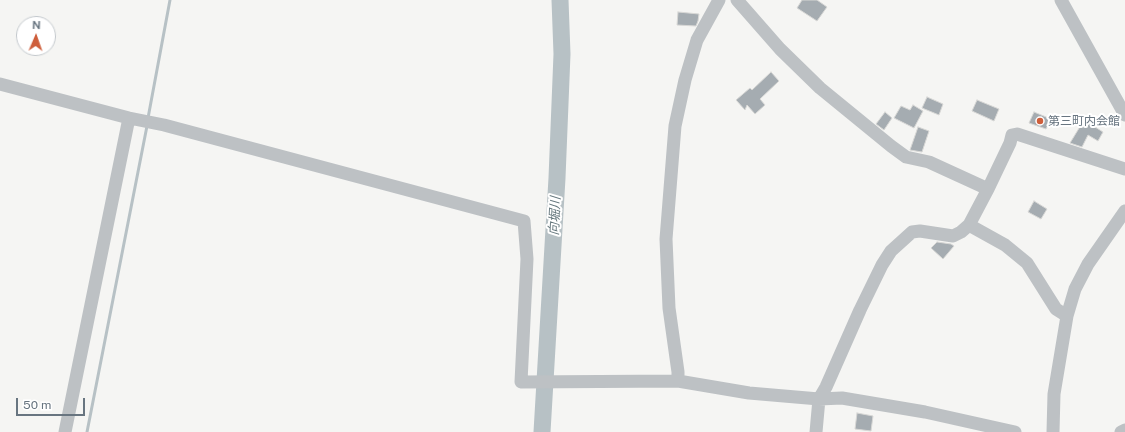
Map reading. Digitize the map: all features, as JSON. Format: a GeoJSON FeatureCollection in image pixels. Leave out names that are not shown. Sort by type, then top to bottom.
{"type":"FeatureCollection","features":[{"type":"Feature","properties":{"kind":"street"},"geometry":{"type":"LineString","coordinates":[[678,381],[679,379],[669,308],[666,239],[675,126],[684,80],[697,40],[719,0]]}},
{"type":"Feature","properties":{"kind":"street"},"geometry":{"type":"LineString","coordinates":[[737,0],[780,49],[820,88],[891,146],[906,157],[929,162],[988,189]]}},
{"type":"Feature","properties":{"kind":"street"},"geometry":{"type":"LineString","coordinates":[[1061,0],[1125,115]]}},
{"type":"Feature","properties":{"kind":"street"},"geometry":{"type":"LineString","coordinates":[[0,84],[157,124],[524,222],[527,259],[521,382],[678,381],[749,393],[819,399],[842,398],[863,401],[925,412],[1015,432]]}},
{"type":"Feature","properties":{"kind":"street"},"geometry":{"type":"LineString","coordinates":[[65,432],[132,118]]}},
{"type":"Feature","properties":{"kind":"street"},"geometry":{"type":"LineString","coordinates":[[816,432],[819,399],[826,387],[860,310],[882,265],[891,252],[912,232],[920,231],[953,236],[961,232],[969,225],[1010,143],[1012,135],[1017,134],[1125,169]]}},
{"type":"Feature","properties":{"kind":"street"},"geometry":{"type":"LineString","coordinates":[[1053,432],[1054,394],[1067,316],[1075,289],[1081,276],[1125,210]]}},
{"type":"Feature","properties":{"kind":"street"},"geometry":{"type":"LineString","coordinates":[[969,225],[1006,246],[1027,263],[1056,309],[1067,316]]}},
{"type":"Feature","properties":{"kind":"street"},"geometry":{"type":"LineString","coordinates":[[1121,432],[1125,430]]}},
{"type":"Feature","properties":{"kind":"building"},"geometry":{"type":"Polygon","coordinates":[[[802,0],[817,0],[827,7],[817,21],[797,8],[802,0]]]}},
{"type":"Feature","properties":{"kind":"building"},"geometry":{"type":"Polygon","coordinates":[[[678,12],[699,14],[696,26],[677,25],[678,12]]]}},
{"type":"Feature","properties":{"kind":"building"},"geometry":{"type":"Polygon","coordinates":[[[771,72],[779,81],[760,99],[765,105],[755,114],[747,105],[745,110],[736,100],[750,88],[752,90],[771,72]]]}},
{"type":"Feature","properties":{"kind":"building"},"geometry":{"type":"Polygon","coordinates":[[[927,97],[943,104],[939,115],[922,108],[927,97]]]}},
{"type":"Feature","properties":{"kind":"building"},"geometry":{"type":"Polygon","coordinates":[[[977,100],[999,109],[994,121],[972,111],[977,100]]]}},
{"type":"Feature","properties":{"kind":"building"},"geometry":{"type":"Polygon","coordinates":[[[913,105],[923,111],[914,128],[894,118],[901,106],[910,110],[913,105]]]}},
{"type":"Feature","properties":{"kind":"building"},"geometry":{"type":"Polygon","coordinates":[[[885,112],[892,118],[884,130],[876,124],[885,112]]]}},
{"type":"Feature","properties":{"kind":"building","name":"第三町内会館"},"geometry":{"type":"Polygon","coordinates":[[[1034,112],[1051,119],[1046,129],[1029,123],[1034,112]]]}},
{"type":"Feature","properties":{"kind":"building"},"geometry":{"type":"Polygon","coordinates":[[[1084,120],[1103,132],[1098,141],[1088,135],[1082,147],[1070,143],[1084,120]]]}},
{"type":"Feature","properties":{"kind":"building"},"geometry":{"type":"Polygon","coordinates":[[[918,127],[929,131],[922,152],[910,150],[918,127]]]}},
{"type":"Feature","properties":{"kind":"building"},"geometry":{"type":"Polygon","coordinates":[[[1034,201],[1047,209],[1041,219],[1028,212],[1034,201]]]}},
{"type":"Feature","properties":{"kind":"building"},"geometry":{"type":"Polygon","coordinates":[[[937,242],[951,244],[954,246],[943,259],[931,248],[937,242]]]}},
{"type":"Feature","properties":{"kind":"building"},"geometry":{"type":"Polygon","coordinates":[[[857,413],[873,416],[871,431],[855,429],[857,413]]]}},
{"type":"Feature","properties":{"kind":"waterway"},"geometry":{"type":"LineString","coordinates":[[148,118],[170,0]]}},
{"type":"Feature","properties":{"kind":"waterway","name":"向堀川"},"geometry":{"type":"LineString","coordinates":[[542,432],[557,178],[562,54],[560,0]]}},
{"type":"Feature","properties":{"kind":"waterway"},"geometry":{"type":"LineString","coordinates":[[87,432],[147,126]]}},
{"type":"Feature","properties":{"kind":"place","name":"第三町内会館"},"geometry":{"type":"Point","coordinates":[1040,121]}}]}
